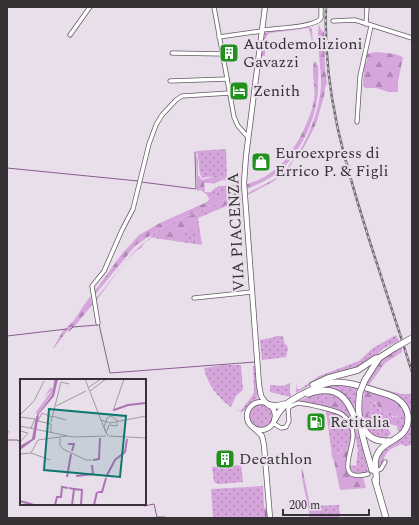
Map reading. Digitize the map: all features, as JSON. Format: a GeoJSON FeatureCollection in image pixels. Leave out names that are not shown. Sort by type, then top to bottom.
{"type":"FeatureCollection","features":[{"type":"Feature","properties":{"kind":"highway"},"geometry":{"type":"LineString","coordinates":[[273,423],[280,410],[290,401],[320,381],[358,370],[412,338]]}},
{"type":"Feature","properties":{"kind":"highway"},"geometry":{"type":"LineString","coordinates":[[379,358],[365,380],[360,392],[358,405],[359,421],[363,438],[386,518]]}},
{"type":"Feature","properties":{"kind":"highway"},"geometry":{"type":"LineString","coordinates":[[268,404],[277,406],[322,385],[342,382],[356,384],[394,397],[405,407],[408,419],[407,424],[403,434],[384,446],[376,456],[374,464],[377,478],[376,483]]}},
{"type":"Feature","properties":{"kind":"highway"},"geometry":{"type":"LineString","coordinates":[[298,397],[322,391],[340,395],[352,409],[360,435],[363,438]]}},
{"type":"Feature","properties":{"kind":"highway"},"geometry":{"type":"LineString","coordinates":[[358,405],[362,425],[367,434],[378,441],[392,441]]}},
{"type":"Feature","properties":{"kind":"main road","name":"VIA PIACENZA"},"geometry":{"type":"LineString","coordinates":[[265,7],[248,137],[244,183],[261,396],[268,404]]}},
{"type":"Feature","properties":{"kind":"main road","name":"VIA PIACENZA"},"geometry":{"type":"LineString","coordinates":[[253,405],[259,396],[260,385]]}},
{"type":"Feature","properties":{"kind":"main road"},"geometry":{"type":"LineString","coordinates":[[264,445],[266,436],[273,423],[274,411],[268,404],[260,402],[253,405],[249,410],[248,417],[250,423],[262,436],[264,445],[270,518]]}},
{"type":"Feature","properties":{"kind":"main road"},"geometry":{"type":"LineString","coordinates":[[254,428],[263,430],[273,423]]}},
{"type":"Feature","properties":{"kind":"street"},"geometry":{"type":"LineString","coordinates":[[70,35],[90,7]]}},
{"type":"Feature","properties":{"kind":"street"},"geometry":{"type":"LineString","coordinates":[[214,7],[236,123],[242,132],[248,137]]}},
{"type":"Feature","properties":{"kind":"street"},"geometry":{"type":"LineString","coordinates":[[220,37],[317,22],[321,18],[321,7]]}},
{"type":"Feature","properties":{"kind":"street"},"geometry":{"type":"LineString","coordinates":[[366,24],[367,7]]}},
{"type":"Feature","properties":{"kind":"street"},"geometry":{"type":"LineString","coordinates":[[333,21],[352,20],[412,38]]}},
{"type":"Feature","properties":{"kind":"street"},"geometry":{"type":"LineString","coordinates":[[357,122],[360,76],[372,26]]}},
{"type":"Feature","properties":{"kind":"street"},"geometry":{"type":"LineString","coordinates":[[172,53],[223,54]]}},
{"type":"Feature","properties":{"kind":"street"},"geometry":{"type":"LineString","coordinates":[[170,82],[227,79]]}},
{"type":"Feature","properties":{"kind":"street"},"geometry":{"type":"LineString","coordinates":[[98,323],[92,286],[104,271],[133,209],[149,144],[159,120],[169,106],[179,97],[230,93]]}},
{"type":"Feature","properties":{"kind":"street"},"geometry":{"type":"LineString","coordinates":[[194,298],[252,292]]}},
{"type":"Feature","properties":{"kind":"street"},"geometry":{"type":"LineString","coordinates":[[273,423],[281,428],[286,426],[289,421],[288,408],[298,403],[339,412],[347,420],[353,434],[347,460],[348,469],[355,475],[368,474]]}},
{"type":"Feature","properties":{"kind":"street"},"geometry":{"type":"LineString","coordinates":[[376,471],[380,470],[384,462]]}},
{"type":"Feature","properties":{"kind":"green space"},"geometry":{"type":"Polygon","coordinates":[[[319,24],[321,30],[324,32],[327,83],[316,124],[303,149],[287,169],[274,181],[248,195],[248,193],[280,175],[296,156],[309,132],[318,106],[320,94],[321,75],[318,37],[319,24]]]}},
{"type":"Feature","properties":{"kind":"green space"},"geometry":{"type":"Polygon","coordinates":[[[307,25],[312,29],[313,45],[309,28],[270,33],[267,35],[265,44],[265,56],[261,56],[265,33],[307,25]]]}},
{"type":"Feature","properties":{"kind":"green space"},"geometry":{"type":"Polygon","coordinates":[[[376,52],[395,54],[403,57],[398,82],[398,92],[389,92],[376,88],[365,88],[363,86],[364,65],[367,60],[366,55],[376,52]]]}},
{"type":"Feature","properties":{"kind":"green space"},"geometry":{"type":"Polygon","coordinates":[[[314,62],[316,62],[318,69],[318,94],[313,117],[304,139],[291,159],[281,170],[266,180],[246,189],[246,185],[257,181],[276,169],[295,147],[309,116],[314,99],[314,62]]]}},
{"type":"Feature","properties":{"kind":"green space"},"geometry":{"type":"Polygon","coordinates":[[[226,149],[227,179],[214,176],[202,178],[196,151],[226,149]]]}},
{"type":"Feature","properties":{"kind":"green space"},"geometry":{"type":"Polygon","coordinates":[[[196,154],[198,160],[198,175],[202,180],[215,176],[231,181],[222,180],[213,184],[204,183],[205,192],[211,192],[216,187],[218,188],[217,192],[207,195],[201,190],[197,191],[196,154]]]}},
{"type":"Feature","properties":{"kind":"green space"},"geometry":{"type":"Polygon","coordinates":[[[240,185],[242,191],[240,192],[239,190],[233,192],[227,191],[219,197],[209,199],[207,195],[219,186],[240,185]]]}},
{"type":"Feature","properties":{"kind":"green space"},"geometry":{"type":"Polygon","coordinates":[[[239,190],[240,193],[164,226],[135,246],[94,296],[93,290],[97,288],[121,255],[139,235],[160,223],[207,202],[210,198],[219,197],[226,191],[233,192],[239,190]]]}},
{"type":"Feature","properties":{"kind":"green space"},"geometry":{"type":"Polygon","coordinates":[[[240,193],[241,200],[198,218],[202,245],[154,238],[150,236],[164,226],[240,193]]]}},
{"type":"Feature","properties":{"kind":"green space"},"geometry":{"type":"Polygon","coordinates":[[[240,196],[238,200],[196,217],[200,242],[196,242],[197,239],[193,235],[196,231],[195,229],[190,229],[190,237],[186,232],[184,232],[183,239],[153,237],[146,242],[172,224],[240,196]]]}},
{"type":"Feature","properties":{"kind":"green space"},"geometry":{"type":"Polygon","coordinates":[[[144,244],[141,248],[126,261],[137,249],[144,244]]]}},
{"type":"Feature","properties":{"kind":"green space"},"geometry":{"type":"Polygon","coordinates":[[[116,274],[96,303],[95,299],[116,274]]]}},
{"type":"Feature","properties":{"kind":"green space"},"geometry":{"type":"Polygon","coordinates":[[[91,296],[92,305],[74,327],[67,331],[53,348],[64,329],[72,323],[91,296]]]}},
{"type":"Feature","properties":{"kind":"green space"},"geometry":{"type":"Polygon","coordinates":[[[396,335],[399,341],[384,348],[369,362],[361,367],[317,381],[296,393],[296,383],[297,389],[300,389],[319,376],[359,361],[373,348],[396,335]]]}},
{"type":"Feature","properties":{"kind":"green space"},"geometry":{"type":"Polygon","coordinates":[[[275,336],[283,336],[285,345],[286,344],[288,348],[286,357],[262,360],[260,340],[275,336]]]}},
{"type":"Feature","properties":{"kind":"green space"},"geometry":{"type":"Polygon","coordinates":[[[402,348],[402,352],[385,363],[369,385],[366,385],[375,367],[388,355],[402,348]]]}},
{"type":"Feature","properties":{"kind":"green space"},"geometry":{"type":"Polygon","coordinates":[[[225,365],[241,365],[243,390],[236,396],[231,407],[210,385],[204,368],[225,365]]]}},
{"type":"Feature","properties":{"kind":"green space"},"geometry":{"type":"Polygon","coordinates":[[[253,366],[256,366],[257,398],[246,410],[241,412],[236,409],[241,411],[254,392],[253,366]]]}},
{"type":"Feature","properties":{"kind":"green space"},"geometry":{"type":"Polygon","coordinates":[[[290,383],[290,397],[270,392],[270,385],[283,386],[290,383]]]}},
{"type":"Feature","properties":{"kind":"green space"},"geometry":{"type":"Polygon","coordinates":[[[336,384],[357,387],[354,410],[341,394],[317,390],[321,387],[336,384]]]}},
{"type":"Feature","properties":{"kind":"green space"},"geometry":{"type":"Polygon","coordinates":[[[369,385],[401,394],[412,394],[412,445],[405,446],[401,444],[388,451],[380,466],[376,469],[376,459],[381,451],[405,433],[407,407],[368,386],[369,385]]]}},
{"type":"Feature","properties":{"kind":"green space"},"geometry":{"type":"Polygon","coordinates":[[[365,390],[393,399],[401,406],[402,411],[395,418],[390,411],[383,414],[375,402],[370,400],[369,401],[372,408],[368,415],[369,421],[379,418],[382,419],[384,417],[386,420],[384,427],[379,426],[375,428],[370,424],[366,425],[362,421],[362,404],[365,390]]]}},
{"type":"Feature","properties":{"kind":"green space"},"geometry":{"type":"Polygon","coordinates":[[[322,392],[337,396],[348,408],[359,436],[368,472],[356,474],[350,469],[349,465],[356,466],[358,450],[356,440],[346,417],[304,402],[297,401],[322,392]]]}},
{"type":"Feature","properties":{"kind":"green space"},"geometry":{"type":"Polygon","coordinates":[[[331,399],[335,401],[338,400],[344,408],[343,411],[315,405],[314,402],[319,402],[323,405],[325,404],[326,400],[331,399]]]}},
{"type":"Feature","properties":{"kind":"green space"},"geometry":{"type":"Polygon","coordinates":[[[369,401],[374,402],[384,414],[390,411],[393,418],[397,417],[402,411],[402,407],[405,420],[400,432],[398,431],[397,426],[390,424],[387,426],[391,434],[388,436],[388,439],[377,439],[364,427],[362,421],[373,427],[384,425],[385,422],[382,419],[373,419],[370,421],[368,419],[368,415],[372,408],[369,401]]]}},
{"type":"Feature","properties":{"kind":"green space"},"geometry":{"type":"Polygon","coordinates":[[[256,404],[266,404],[273,411],[273,421],[266,428],[256,428],[249,421],[249,411],[256,404]]]}},
{"type":"Feature","properties":{"kind":"green space"},"geometry":{"type":"Polygon","coordinates":[[[326,411],[336,413],[341,416],[340,418],[343,426],[347,427],[348,425],[350,428],[350,444],[348,450],[346,447],[341,449],[342,455],[337,453],[332,455],[326,411]]]}},
{"type":"Feature","properties":{"kind":"green space"},"geometry":{"type":"Polygon","coordinates":[[[344,443],[348,445],[346,448],[348,450],[346,470],[350,476],[363,478],[366,488],[340,490],[334,461],[331,455],[336,453],[342,455],[341,447],[344,443]]]}},
{"type":"Feature","properties":{"kind":"green space"},"geometry":{"type":"Polygon","coordinates":[[[241,465],[243,482],[218,484],[214,482],[212,467],[241,465]]]}},
{"type":"Feature","properties":{"kind":"green space"},"geometry":{"type":"Polygon","coordinates":[[[302,467],[310,505],[316,507],[320,518],[309,518],[302,480],[302,467]]]}},
{"type":"Feature","properties":{"kind":"green space"},"geometry":{"type":"Polygon","coordinates":[[[263,486],[264,507],[267,510],[268,518],[213,518],[211,489],[263,486]]]}},
{"type":"Feature","properties":{"kind":"green space"},"geometry":{"type":"Polygon","coordinates":[[[339,505],[340,518],[320,518],[316,507],[312,506],[339,505]]]}},
{"type":"Feature","properties":{"kind":"waterway"},"geometry":{"type":"LineString","coordinates":[[141,182],[196,189],[195,152]]}},
{"type":"Feature","properties":{"kind":"waterway"},"geometry":{"type":"LineString","coordinates":[[7,168],[138,181]]}},
{"type":"Feature","properties":{"kind":"waterway"},"geometry":{"type":"LineString","coordinates":[[94,288],[95,293]]}},
{"type":"Feature","properties":{"kind":"waterway"},"geometry":{"type":"LineString","coordinates":[[99,324],[110,373],[255,362]]}},
{"type":"Feature","properties":{"kind":"waterway"},"geometry":{"type":"LineString","coordinates":[[69,331],[73,327],[97,325]]}},
{"type":"Feature","properties":{"kind":"waterway"},"geometry":{"type":"LineString","coordinates":[[7,336],[67,329]]}},
{"type":"Feature","properties":{"kind":"waterway"},"geometry":{"type":"LineString","coordinates":[[7,430],[7,437]]}},
{"type":"Feature","properties":{"kind":"waterway"},"geometry":{"type":"LineString","coordinates":[[7,440],[20,442]]}},
{"type":"Feature","properties":{"kind":"waterway"},"geometry":{"type":"LineString","coordinates":[[143,505],[154,504],[157,517],[167,518]]}},
{"type":"Feature","properties":{"kind":"waterway"},"geometry":{"type":"LineString","coordinates":[[265,511],[266,518]]}},
{"type":"Feature","properties":{"kind":"railway"},"geometry":{"type":"LineString","coordinates":[[326,7],[328,68],[337,125],[351,181],[412,372]]}},
{"type":"Feature","properties":{"kind":"place","name":"Autodemolizioni Gavazzi"},"geometry":{"type":"Point","coordinates":[229,53]}},
{"type":"Feature","properties":{"kind":"place","name":"Zenith"},"geometry":{"type":"Point","coordinates":[239,91]}},
{"type":"Feature","properties":{"kind":"place","name":"Euroexpress di Errico P. & Figli"},"geometry":{"type":"Point","coordinates":[261,162]}},
{"type":"Feature","properties":{"kind":"place","name":"Retitalia"},"geometry":{"type":"Point","coordinates":[316,422]}},
{"type":"Feature","properties":{"kind":"place","name":"Decathlon"},"geometry":{"type":"Point","coordinates":[225,459]}}]}
